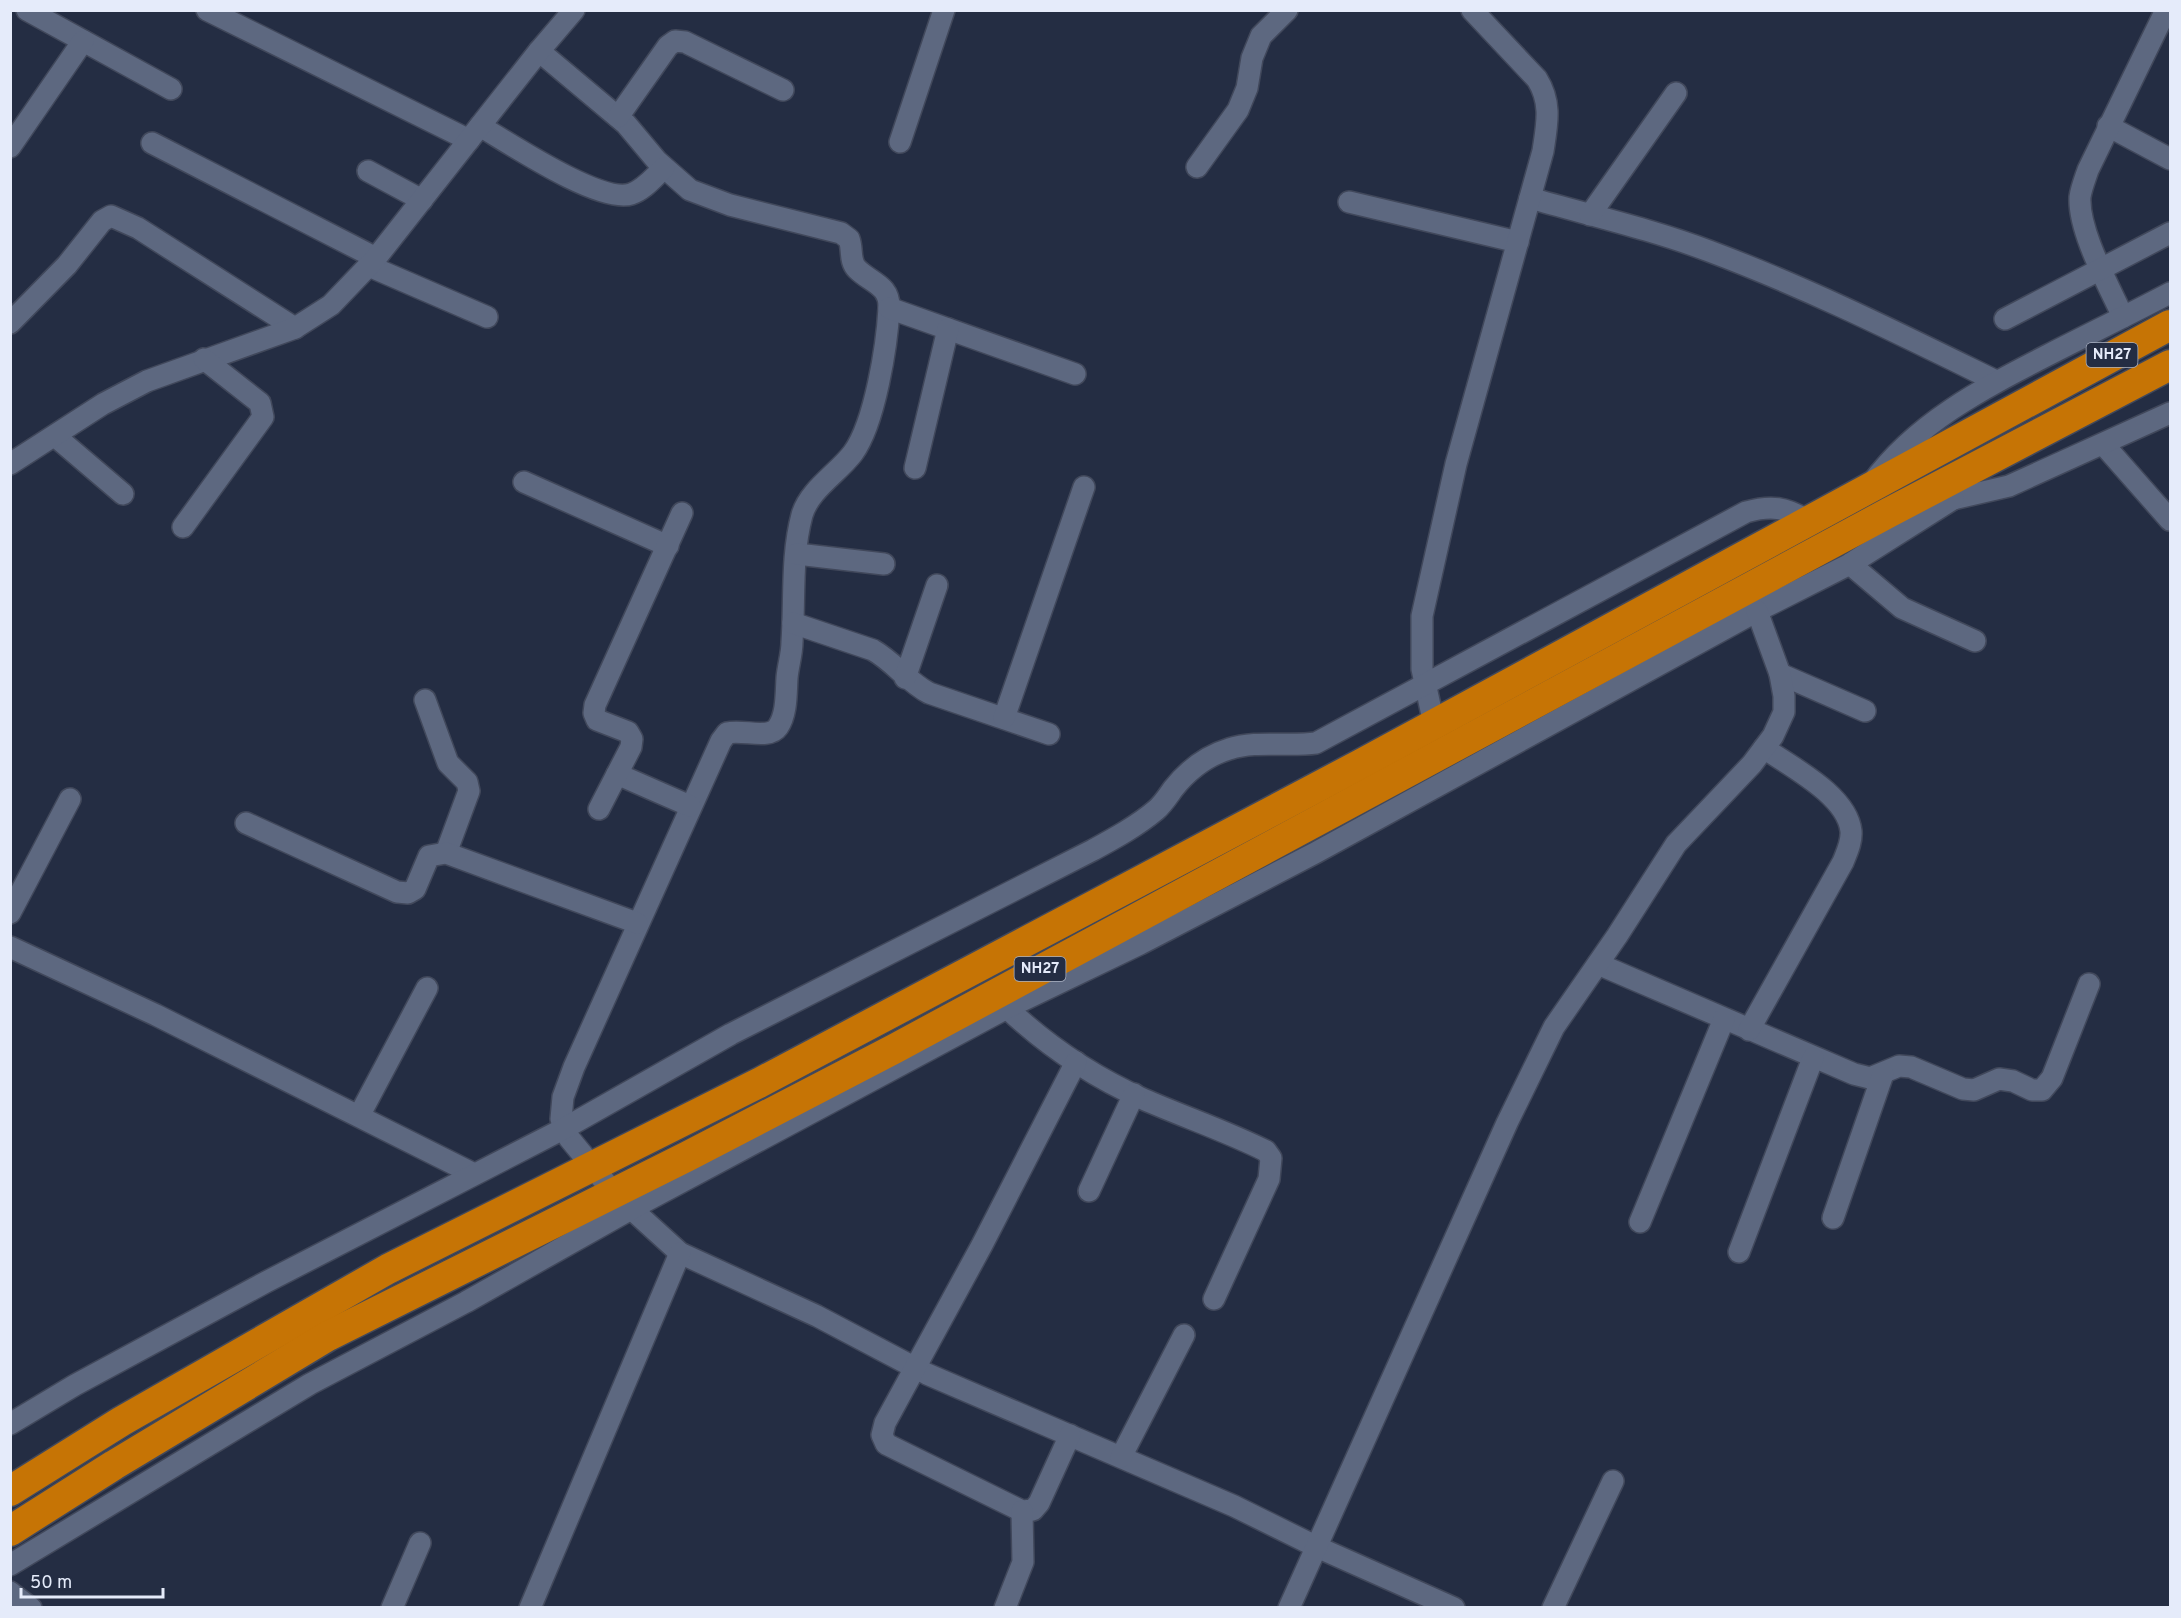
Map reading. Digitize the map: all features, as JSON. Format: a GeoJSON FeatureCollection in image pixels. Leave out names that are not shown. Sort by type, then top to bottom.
{"type":"FeatureCollection","features":[{"type":"Feature","properties":{"kind":"highway","name":"NH27"},"geometry":{"type":"LineString","coordinates":[[10,1491],[122,1421],[387,1269],[759,1083],[1434,724],[2170,325]]}},
{"type":"Feature","properties":{"kind":"highway","name":"NH27"},"geometry":{"type":"LineString","coordinates":[[10,1531],[114,1465],[328,1336],[622,1201],[894,1048],[1888,513],[2170,365]]}},
{"type":"Feature","properties":{"kind":"street"},"geometry":{"type":"LineString","coordinates":[[207,10],[602,193],[619,196],[632,194],[664,168]]}},
{"type":"Feature","properties":{"kind":"street"},"geometry":{"type":"LineString","coordinates":[[10,464],[103,404],[147,381],[295,328],[331,305],[373,262],[538,51],[574,10]]}},
{"type":"Feature","properties":{"kind":"street"},"geometry":{"type":"LineString","coordinates":[[900,142],[944,10]]}},
{"type":"Feature","properties":{"kind":"street"},"geometry":{"type":"LineString","coordinates":[[1197,167],[1238,110],[1248,88],[1252,58],[1261,36],[1287,10]]}},
{"type":"Feature","properties":{"kind":"street"},"geometry":{"type":"LineString","coordinates":[[1434,724],[1425,685],[1421,644],[1422,616],[1456,464],[1543,151],[1549,113],[1545,91],[1537,78],[1472,10]]}},
{"type":"Feature","properties":{"kind":"street"},"geometry":{"type":"LineString","coordinates":[[2123,317],[2100,268],[2082,215],[2080,196],[2088,170],[2108,126],[2166,10]]}},
{"type":"Feature","properties":{"kind":"street"},"geometry":{"type":"LineString","coordinates":[[38,13],[83,41],[171,89]]}},
{"type":"Feature","properties":{"kind":"street"},"geometry":{"type":"LineString","coordinates":[[10,147],[83,41]]}},
{"type":"Feature","properties":{"kind":"street"},"geometry":{"type":"LineString","coordinates":[[618,117],[668,46],[675,41],[685,42],[783,90]]}},
{"type":"Feature","properties":{"kind":"street"},"geometry":{"type":"LineString","coordinates":[[538,51],[618,117],[664,168],[690,190],[730,205],[841,232],[849,239],[852,260],[857,268],[883,286],[889,297],[872,407],[866,429],[845,463],[811,499],[802,514],[785,701],[779,726],[772,733],[760,734],[747,730],[727,733],[721,741],[637,923],[567,1087],[561,1119],[569,1138],[622,1201],[680,1253],[817,1316],[916,1368],[1234,1506],[1317,1547],[1454,1608]]}},
{"type":"Feature","properties":{"kind":"street"},"geometry":{"type":"LineString","coordinates":[[1590,215],[1676,93]]}},
{"type":"Feature","properties":{"kind":"street"},"geometry":{"type":"LineString","coordinates":[[2108,126],[2170,159]]}},
{"type":"Feature","properties":{"kind":"street"},"geometry":{"type":"LineString","coordinates":[[152,143],[373,262],[487,317]]}},
{"type":"Feature","properties":{"kind":"street"},"geometry":{"type":"LineString","coordinates":[[368,171],[422,200]]}},
{"type":"Feature","properties":{"kind":"street"},"geometry":{"type":"LineString","coordinates":[[1530,198],[1707,250],[1770,274],[1826,298],[1996,381]]}},
{"type":"Feature","properties":{"kind":"street"},"geometry":{"type":"LineString","coordinates":[[1349,202],[1518,242]]}},
{"type":"Feature","properties":{"kind":"street"},"geometry":{"type":"LineString","coordinates":[[10,323],[67,265],[102,221],[111,216],[138,228],[295,328]]}},
{"type":"Feature","properties":{"kind":"street"},"geometry":{"type":"LineString","coordinates":[[2005,319],[2170,233]]}},
{"type":"Feature","properties":{"kind":"street"},"geometry":{"type":"LineString","coordinates":[[1869,489],[1889,461],[1914,436],[1946,411],[1996,381],[2170,293]]}},
{"type":"Feature","properties":{"kind":"street"},"geometry":{"type":"LineString","coordinates":[[889,308],[1075,374]]}},
{"type":"Feature","properties":{"kind":"street"},"geometry":{"type":"LineString","coordinates":[[915,468],[948,329]]}},
{"type":"Feature","properties":{"kind":"street"},"geometry":{"type":"LineString","coordinates":[[183,527],[262,417],[260,403],[204,359]]}},
{"type":"Feature","properties":{"kind":"street"},"geometry":{"type":"LineString","coordinates":[[1888,513],[2009,486],[2170,413]]}},
{"type":"Feature","properties":{"kind":"street"},"geometry":{"type":"LineString","coordinates":[[55,436],[123,494]]}},
{"type":"Feature","properties":{"kind":"street"},"geometry":{"type":"LineString","coordinates":[[2103,445],[2170,520]]}},
{"type":"Feature","properties":{"kind":"street"},"geometry":{"type":"LineString","coordinates":[[524,482],[668,546]]}},
{"type":"Feature","properties":{"kind":"street"},"geometry":{"type":"LineString","coordinates":[[1004,718],[1084,487]]}},
{"type":"Feature","properties":{"kind":"street"},"geometry":{"type":"LineString","coordinates":[[10,1565],[310,1384],[466,1302],[622,1201],[1140,944],[1315,852],[1757,611],[1850,564],[1953,499]]}},
{"type":"Feature","properties":{"kind":"street"},"geometry":{"type":"LineString","coordinates":[[10,1424],[85,1380],[266,1282],[565,1128],[731,1034],[1093,850],[1134,826],[1158,808],[1189,770],[1204,761],[1228,749],[1246,745],[1297,746],[1316,743],[1746,512],[1764,507],[1784,507],[1808,521]]}},
{"type":"Feature","properties":{"kind":"street"},"geometry":{"type":"LineString","coordinates":[[599,809],[631,747],[632,739],[628,732],[597,720],[594,713],[595,705],[682,513]]}},
{"type":"Feature","properties":{"kind":"street"},"geometry":{"type":"LineString","coordinates":[[797,554],[884,564]]}},
{"type":"Feature","properties":{"kind":"street"},"geometry":{"type":"LineString","coordinates":[[1850,564],[1902,608],[1975,641]]}},
{"type":"Feature","properties":{"kind":"street"},"geometry":{"type":"LineString","coordinates":[[905,678],[937,585]]}},
{"type":"Feature","properties":{"kind":"street"},"geometry":{"type":"LineString","coordinates":[[1289,1608],[1512,1112],[1554,1027],[1676,844],[1773,736],[1784,712],[1780,675],[1757,611]]}},
{"type":"Feature","properties":{"kind":"street"},"geometry":{"type":"LineString","coordinates":[[793,623],[873,651],[884,657],[905,678],[929,693],[1049,734]]}},
{"type":"Feature","properties":{"kind":"street"},"geometry":{"type":"LineString","coordinates":[[1780,675],[1865,711]]}},
{"type":"Feature","properties":{"kind":"street"},"geometry":{"type":"LineString","coordinates":[[425,700],[448,764],[467,782],[469,791],[446,853]]}},
{"type":"Feature","properties":{"kind":"street"},"geometry":{"type":"LineString","coordinates":[[1749,1030],[1843,862],[1851,842],[1851,829],[1846,816],[1834,798],[1764,748]]}},
{"type":"Feature","properties":{"kind":"street"},"geometry":{"type":"LineString","coordinates":[[617,774],[690,806]]}},
{"type":"Feature","properties":{"kind":"street"},"geometry":{"type":"LineString","coordinates":[[10,913],[70,799]]}},
{"type":"Feature","properties":{"kind":"street"},"geometry":{"type":"LineString","coordinates":[[246,824],[397,892],[408,893],[415,889],[429,856],[446,853],[637,923]]}},
{"type":"Feature","properties":{"kind":"street"},"geometry":{"type":"LineString","coordinates":[[10,946],[156,1015],[474,1174]]}},
{"type":"Feature","properties":{"kind":"street"},"geometry":{"type":"LineString","coordinates":[[1598,964],[1812,1058],[1854,1074],[1870,1078],[1899,1066],[1911,1067],[1963,1089],[1974,1090],[1999,1080],[2013,1081],[2032,1090],[2042,1090],[2052,1078],[2089,984]]}},
{"type":"Feature","properties":{"kind":"street"},"geometry":{"type":"LineString","coordinates":[[359,1116],[428,988]]}},
{"type":"Feature","properties":{"kind":"street"},"geometry":{"type":"LineString","coordinates":[[1007,1008],[1076,1062],[1134,1094],[1255,1145],[1266,1151],[1271,1158],[1269,1179],[1214,1299]]}},
{"type":"Feature","properties":{"kind":"street"},"geometry":{"type":"LineString","coordinates":[[1640,1222],[1724,1019]]}},
{"type":"Feature","properties":{"kind":"street"},"geometry":{"type":"LineString","coordinates":[[1739,1251],[1812,1058]]}},
{"type":"Feature","properties":{"kind":"street"},"geometry":{"type":"LineString","coordinates":[[1070,1435],[1039,1503],[1033,1510],[1022,1511],[886,1444],[882,1435],[885,1423],[1076,1062]]}},
{"type":"Feature","properties":{"kind":"street"},"geometry":{"type":"LineString","coordinates":[[1833,1218],[1883,1074]]}},
{"type":"Feature","properties":{"kind":"street"},"geometry":{"type":"LineString","coordinates":[[1089,1191],[1134,1094]]}},
{"type":"Feature","properties":{"kind":"street"},"geometry":{"type":"LineString","coordinates":[[530,1608],[680,1253]]}},
{"type":"Feature","properties":{"kind":"street"},"geometry":{"type":"LineString","coordinates":[[1121,1457],[1184,1335]]}},
{"type":"Feature","properties":{"kind":"street"},"geometry":{"type":"LineString","coordinates":[[1553,1608],[1613,1481]]}},
{"type":"Feature","properties":{"kind":"street"},"geometry":{"type":"LineString","coordinates":[[1005,1608],[1023,1562],[1022,1511]]}},
{"type":"Feature","properties":{"kind":"street"},"geometry":{"type":"LineString","coordinates":[[392,1608],[420,1543]]}},
{"type":"Feature","properties":{"kind":"street"},"geometry":{"type":"LineString","coordinates":[[10,1592],[31,1608]]}}]}
